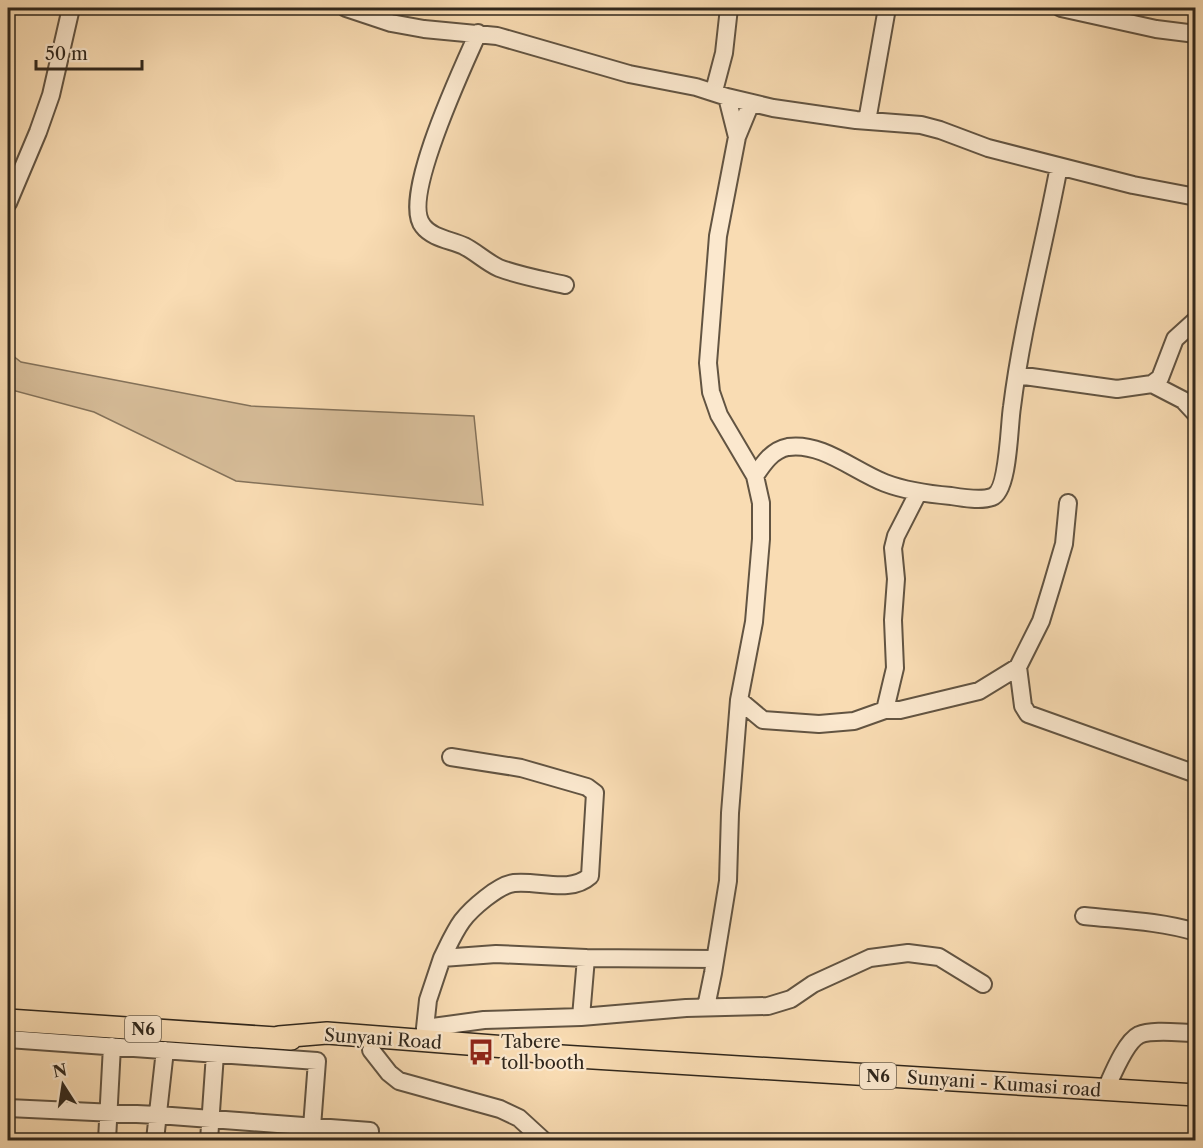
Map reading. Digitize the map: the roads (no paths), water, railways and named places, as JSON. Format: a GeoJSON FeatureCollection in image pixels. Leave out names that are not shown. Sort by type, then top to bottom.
{"type":"FeatureCollection","features":[{"type":"Feature","properties":{"kind":"main road","name":"N6"},"geometry":{"type":"LineString","coordinates":[[8,1020],[279,1037]]}},
{"type":"Feature","properties":{"kind":"main road","name":"Sunyani Road"},"geometry":{"type":"LineString","coordinates":[[279,1037],[327,1033],[425,1035],[561,1056]]}},
{"type":"Feature","properties":{"kind":"main road","name":"Sunyani Road"},"geometry":{"type":"LineString","coordinates":[[279,1037],[326,1046],[504,1060],[561,1056]]}},
{"type":"Feature","properties":{"kind":"main road","name":"Sunyani - Kumasi road"},"geometry":{"type":"LineString","coordinates":[[561,1056],[1196,1095]]}},
{"type":"Feature","properties":{"kind":"street"},"geometry":{"type":"LineString","coordinates":[[8,203],[51,95],[71,8]]}},
{"type":"Feature","properties":{"kind":"street"},"geometry":{"type":"LineString","coordinates":[[346,8],[391,23],[424,29],[478,33],[538,46],[629,74],[773,108],[867,121],[921,125],[988,148],[1133,185],[1196,197]]}},
{"type":"Feature","properties":{"kind":"street"},"geometry":{"type":"LineString","coordinates":[[729,8],[721,94],[737,137]]}},
{"type":"Feature","properties":{"kind":"street"},"geometry":{"type":"LineString","coordinates":[[867,121],[887,8]]}},
{"type":"Feature","properties":{"kind":"street"},"geometry":{"type":"LineString","coordinates":[[1061,8],[1196,34]]}},
{"type":"Feature","properties":{"kind":"street"},"geometry":{"type":"LineString","coordinates":[[478,33],[450,97],[424,168],[417,202],[418,217],[431,233],[466,247],[499,268],[565,285]]}},
{"type":"Feature","properties":{"kind":"street"},"geometry":{"type":"LineString","coordinates":[[706,1007],[728,881],[730,813],[739,700],[754,622],[760,539],[761,503],[755,476],[719,415],[711,392],[708,363],[718,236],[737,137],[751,103]]}},
{"type":"Feature","properties":{"kind":"street"},"geometry":{"type":"LineString","coordinates":[[755,476],[769,457],[778,451],[788,447],[804,447],[827,454],[875,479],[918,493],[961,498],[990,498],[997,495],[1005,467],[1017,375],[1059,166]]}},
{"type":"Feature","properties":{"kind":"street"},"geometry":{"type":"LineString","coordinates":[[1017,375],[1117,389],[1152,384],[1160,378],[1175,339],[1196,320]]}},
{"type":"Feature","properties":{"kind":"street"},"geometry":{"type":"LineString","coordinates":[[1152,384],[1183,400],[1196,414]]}},
{"type":"Feature","properties":{"kind":"street"},"geometry":{"type":"LineString","coordinates":[[885,710],[896,668],[893,620],[896,579],[893,549],[896,536],[918,493]]}},
{"type":"Feature","properties":{"kind":"street"},"geometry":{"type":"LineString","coordinates":[[739,700],[763,720],[809,723],[854,721],[885,710],[900,710],[979,691],[1018,667],[1041,621],[1064,544],[1068,503]]}},
{"type":"Feature","properties":{"kind":"street"},"geometry":{"type":"LineString","coordinates":[[1018,667],[1023,706],[1028,714],[1196,774]]}},
{"type":"Feature","properties":{"kind":"street"},"geometry":{"type":"LineString","coordinates":[[451,757],[521,768],[587,786],[595,793],[590,876],[583,882],[573,885],[512,883],[497,889],[462,921],[441,958],[428,1000],[425,1035],[484,1020],[581,1017],[706,1007],[768,1006],[791,999],[813,984],[870,958],[908,953],[939,957],[983,984]]}},
{"type":"Feature","properties":{"kind":"street"},"geometry":{"type":"LineString","coordinates":[[1084,916],[1174,925],[1196,932]]}},
{"type":"Feature","properties":{"kind":"street"},"geometry":{"type":"LineString","coordinates":[[441,958],[496,954],[586,958],[715,959]]}},
{"type":"Feature","properties":{"kind":"street"},"geometry":{"type":"LineString","coordinates":[[581,1017],[586,958]]}},
{"type":"Feature","properties":{"kind":"street"},"geometry":{"type":"LineString","coordinates":[[1105,1091],[1130,1043],[1140,1035],[1196,1033]]}},
{"type":"Feature","properties":{"kind":"street"},"geometry":{"type":"LineString","coordinates":[[8,1039],[317,1061],[311,1134]]}},
{"type":"Feature","properties":{"kind":"street"},"geometry":{"type":"LineString","coordinates":[[107,1140],[112,1046]]}},
{"type":"Feature","properties":{"kind":"street"},"geometry":{"type":"LineString","coordinates":[[155,1140],[165,1050]]}},
{"type":"Feature","properties":{"kind":"street"},"geometry":{"type":"LineString","coordinates":[[371,1050],[389,1073],[399,1081],[500,1109],[519,1118],[543,1140]]}},
{"type":"Feature","properties":{"kind":"street"},"geometry":{"type":"LineString","coordinates":[[209,1140],[215,1054]]}},
{"type":"Feature","properties":{"kind":"street"},"geometry":{"type":"LineString","coordinates":[[8,1108],[210,1119],[311,1134],[370,1131],[369,1140]]}},
{"type":"Feature","properties":{"kind":"place","name":"Tabere toll booth"},"geometry":{"type":"Point","coordinates":[481,1052]}}]}
